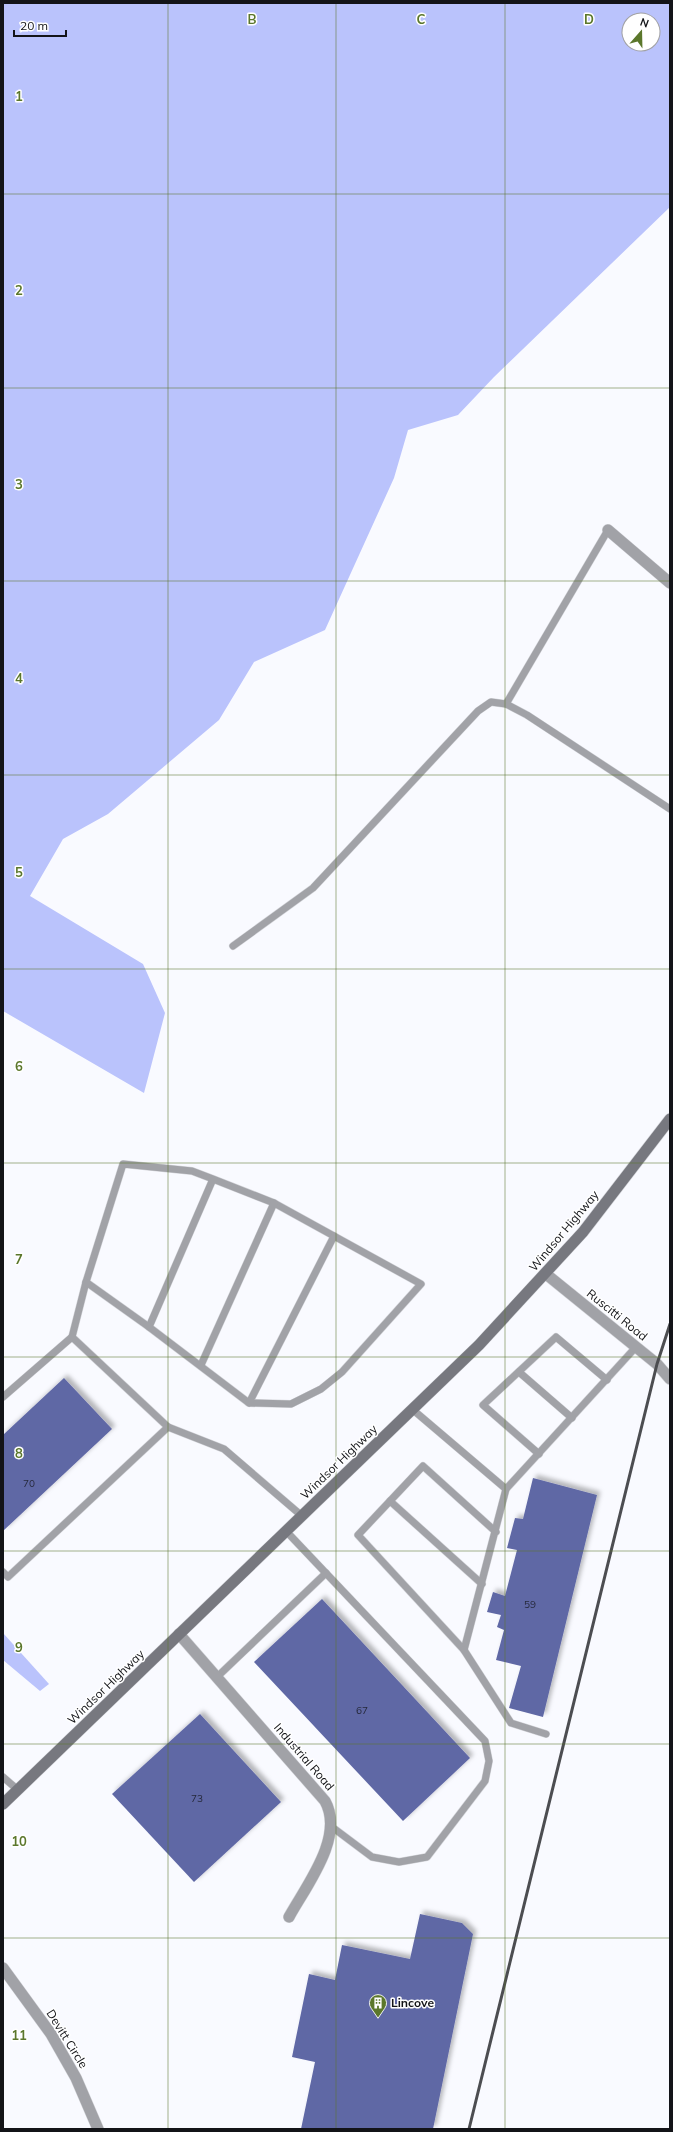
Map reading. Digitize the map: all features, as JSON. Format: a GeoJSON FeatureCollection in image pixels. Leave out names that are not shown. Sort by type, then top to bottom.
{"type":"FeatureCollection","features":[{"type":"Feature","properties":{"kind":"main road","name":"Windsor Highway"},"geometry":{"type":"LineString","coordinates":[[3,1804],[478,1345],[546,1274],[583,1232],[670,1119]]}},
{"type":"Feature","properties":{"kind":"street"},"geometry":{"type":"LineString","coordinates":[[608,530],[670,583]]}},
{"type":"Feature","properties":{"kind":"street","name":"Ruscitti Road"},"geometry":{"type":"LineString","coordinates":[[546,1274],[657,1364],[670,1379]]}},
{"type":"Feature","properties":{"kind":"street","name":"Industrial Road"},"geometry":{"type":"LineString","coordinates":[[179,1634],[325,1801],[331,1811],[332,1827],[321,1861],[289,1917]]}},
{"type":"Feature","properties":{"kind":"street","name":"Devitt Circle"},"geometry":{"type":"LineString","coordinates":[[3,1968],[51,2034],[76,2078],[98,2129]]}},
{"type":"Feature","properties":{"kind":"lane"},"geometry":{"type":"LineString","coordinates":[[506,704],[608,530]]}},
{"type":"Feature","properties":{"kind":"lane"},"geometry":{"type":"LineString","coordinates":[[233,946],[313,888],[478,711],[491,702],[506,704],[527,715],[670,809]]}},
{"type":"Feature","properties":{"kind":"lane"},"geometry":{"type":"LineString","coordinates":[[3,1397],[72,1337],[86,1282],[123,1164],[192,1171],[213,1179],[274,1204],[421,1284],[342,1372],[321,1390],[291,1404],[249,1403],[201,1365],[86,1282]]}},
{"type":"Feature","properties":{"kind":"lane"},"geometry":{"type":"LineString","coordinates":[[149,1327],[213,1179]]}},
{"type":"Feature","properties":{"kind":"lane"},"geometry":{"type":"LineString","coordinates":[[201,1365],[274,1204]]}},
{"type":"Feature","properties":{"kind":"lane"},"geometry":{"type":"LineString","coordinates":[[249,1403],[334,1236]]}},
{"type":"Feature","properties":{"kind":"lane"},"geometry":{"type":"LineString","coordinates":[[72,1337],[168,1427],[224,1449],[302,1516]]}},
{"type":"Feature","properties":{"kind":"lane"},"geometry":{"type":"LineString","coordinates":[[539,1454],[483,1405],[556,1337],[607,1380]]}},
{"type":"Feature","properties":{"kind":"lane"},"geometry":{"type":"LineString","coordinates":[[464,1650],[506,1489],[636,1347]]}},
{"type":"Feature","properties":{"kind":"lane"},"geometry":{"type":"LineString","coordinates":[[519,1372],[572,1418]]}},
{"type":"Feature","properties":{"kind":"lane"},"geometry":{"type":"LineString","coordinates":[[412,1409],[506,1489]]}},
{"type":"Feature","properties":{"kind":"lane"},"geometry":{"type":"LineString","coordinates":[[3,1572],[8,1577],[168,1427]]}},
{"type":"Feature","properties":{"kind":"lane"},"geometry":{"type":"LineString","coordinates":[[496,1532],[423,1466],[358,1535],[464,1650],[511,1723],[546,1734]]}},
{"type":"Feature","properties":{"kind":"lane"},"geometry":{"type":"LineString","coordinates":[[390,1501],[482,1584]]}},
{"type":"Feature","properties":{"kind":"lane"},"geometry":{"type":"LineString","coordinates":[[286,1531],[485,1741],[489,1761],[485,1781],[427,1857],[399,1862],[372,1857],[332,1827]]}},
{"type":"Feature","properties":{"kind":"lane"},"geometry":{"type":"LineString","coordinates":[[217,1677],[326,1573]]}},
{"type":"Feature","properties":{"kind":"lane"},"geometry":{"type":"LineString","coordinates":[[3,1777],[18,1790]]}},
{"type":"Feature","properties":{"kind":"shaded area"},"geometry":{"type":"Polygon","coordinates":[[[3,3],[670,3],[670,207],[494,377],[458,415],[408,430],[394,478],[325,630],[254,662],[219,720],[108,814],[63,839],[30,896],[143,964],[165,1013],[144,1093],[3,1011],[3,3]]]}},
{"type":"Feature","properties":{"kind":"shaded area"},"geometry":{"type":"Polygon","coordinates":[[[3,1633],[49,1684],[40,1691],[3,1660],[3,1633]]]}},
{"type":"Feature","properties":{"kind":"building"},"geometry":{"type":"Polygon","coordinates":[[[64,1378],[112,1429],[3,1531],[3,1435],[64,1378]]]}},
{"type":"Feature","properties":{"kind":"building"},"geometry":{"type":"Polygon","coordinates":[[[533,1478],[597,1495],[543,1717],[509,1708],[521,1666],[496,1660],[504,1630],[497,1627],[501,1615],[487,1612],[493,1592],[505,1596],[517,1550],[507,1548],[515,1518],[523,1519],[533,1478]]]}},
{"type":"Feature","properties":{"kind":"building"},"geometry":{"type":"Polygon","coordinates":[[[322,1599],[470,1758],[403,1821],[254,1662],[322,1599]]]}},
{"type":"Feature","properties":{"kind":"building"},"geometry":{"type":"Polygon","coordinates":[[[200,1714],[281,1802],[194,1882],[112,1794],[200,1714]]]}},
{"type":"Feature","properties":{"kind":"building","name":"Lincove"},"geometry":{"type":"Polygon","coordinates":[[[420,1914],[462,1923],[473,1934],[433,2129],[301,2129],[315,2062],[292,2057],[309,1974],[335,1980],[342,1945],[410,1959],[420,1914]]]}},
{"type":"Feature","properties":{"kind":"railway"},"geometry":{"type":"LineString","coordinates":[[469,2129],[657,1364],[670,1324]]}},
{"type":"Feature","properties":{"kind":"place","name":"Lincove"},"geometry":{"type":"Point","coordinates":[378,2018]}}]}
